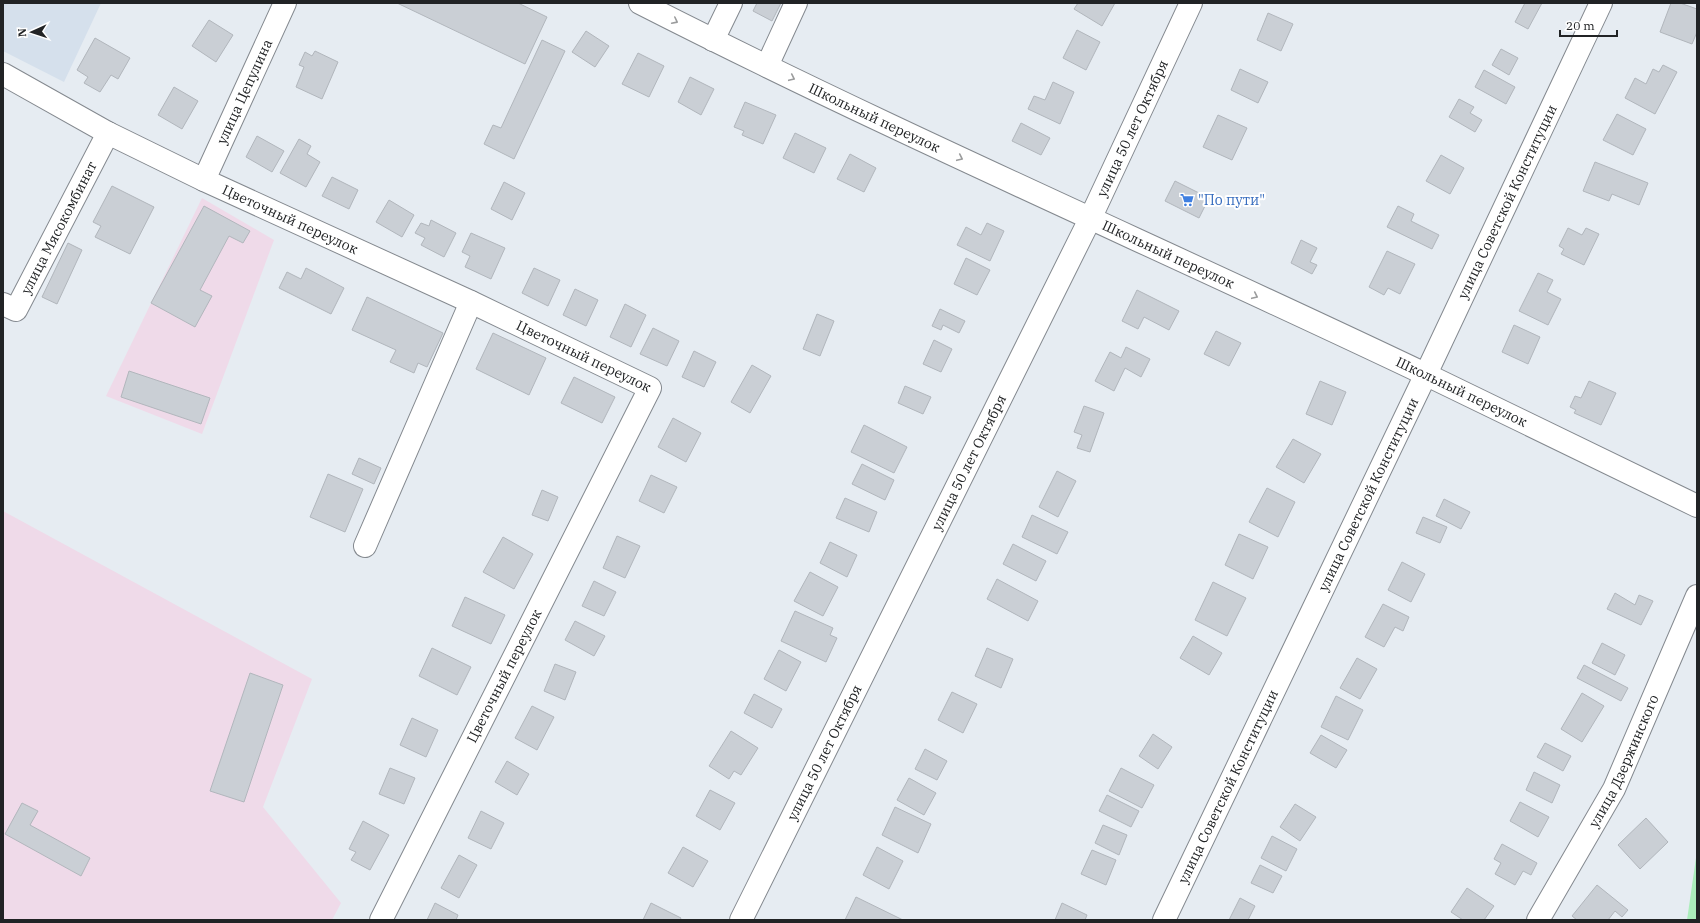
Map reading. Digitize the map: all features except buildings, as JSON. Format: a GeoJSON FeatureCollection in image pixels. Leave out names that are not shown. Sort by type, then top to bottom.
{"type":"FeatureCollection","features":[{"type":"Feature","properties":{"kind":"street","name":"улица Цепулина"},"geometry":{"type":"LineString","coordinates":[[204,180],[285,3]]}},
{"type":"Feature","properties":{"kind":"street","name":"Школьный переулок"},"geometry":{"type":"LineString","coordinates":[[640,3],[767,66],[1090,219],[1426,374],[1697,506]]}},
{"type":"Feature","properties":{"kind":"street"},"geometry":{"type":"LineString","coordinates":[[713,40],[730,3]]}},
{"type":"Feature","properties":{"kind":"street"},"geometry":{"type":"LineString","coordinates":[[767,66],[796,3]]}},
{"type":"Feature","properties":{"kind":"street","name":"улица 50 лет Октября"},"geometry":{"type":"LineString","coordinates":[[741,920],[1090,219],[1191,3]]}},
{"type":"Feature","properties":{"kind":"street","name":"улица Советской Конституции"},"geometry":{"type":"LineString","coordinates":[[1164,920],[1426,374],[1601,3]]}},
{"type":"Feature","properties":{"kind":"street","name":"Цветочный переулок"},"geometry":{"type":"LineString","coordinates":[[3,74],[108,133],[204,180],[471,302],[650,388],[381,920]]}},
{"type":"Feature","properties":{"kind":"street","name":"улица Мясокомбинат"},"geometry":{"type":"LineString","coordinates":[[3,304],[16,310],[108,133]]}},
{"type":"Feature","properties":{"kind":"street"},"geometry":{"type":"LineString","coordinates":[[365,546],[471,302]]}},
{"type":"Feature","properties":{"kind":"street","name":"улица Дзержинского"},"geometry":{"type":"LineString","coordinates":[[1538,920],[1614,789],[1697,596]]}},
{"type":"Feature","properties":{"kind":"shaded area"},"geometry":{"type":"Polygon","coordinates":[[[3,3],[101,3],[64,82],[3,51],[3,3]]]}},
{"type":"Feature","properties":{"kind":"shaded area"},"geometry":{"type":"Polygon","coordinates":[[[202,198],[274,240],[202,434],[106,396],[202,198]]]}},
{"type":"Feature","properties":{"kind":"shaded area"},"geometry":{"type":"Polygon","coordinates":[[[3,511],[312,679],[263,807],[341,903],[332,920],[3,920],[3,511]]]}},
{"type":"Feature","properties":{"kind":"green space"},"geometry":{"type":"Polygon","coordinates":[[[1697,851],[1697,920],[1687,920],[1697,851]]]}},
{"type":"Feature","properties":{"kind":"place","name":"\"По пути\""},"geometry":{"type":"Point","coordinates":[1187,200]}}]}
